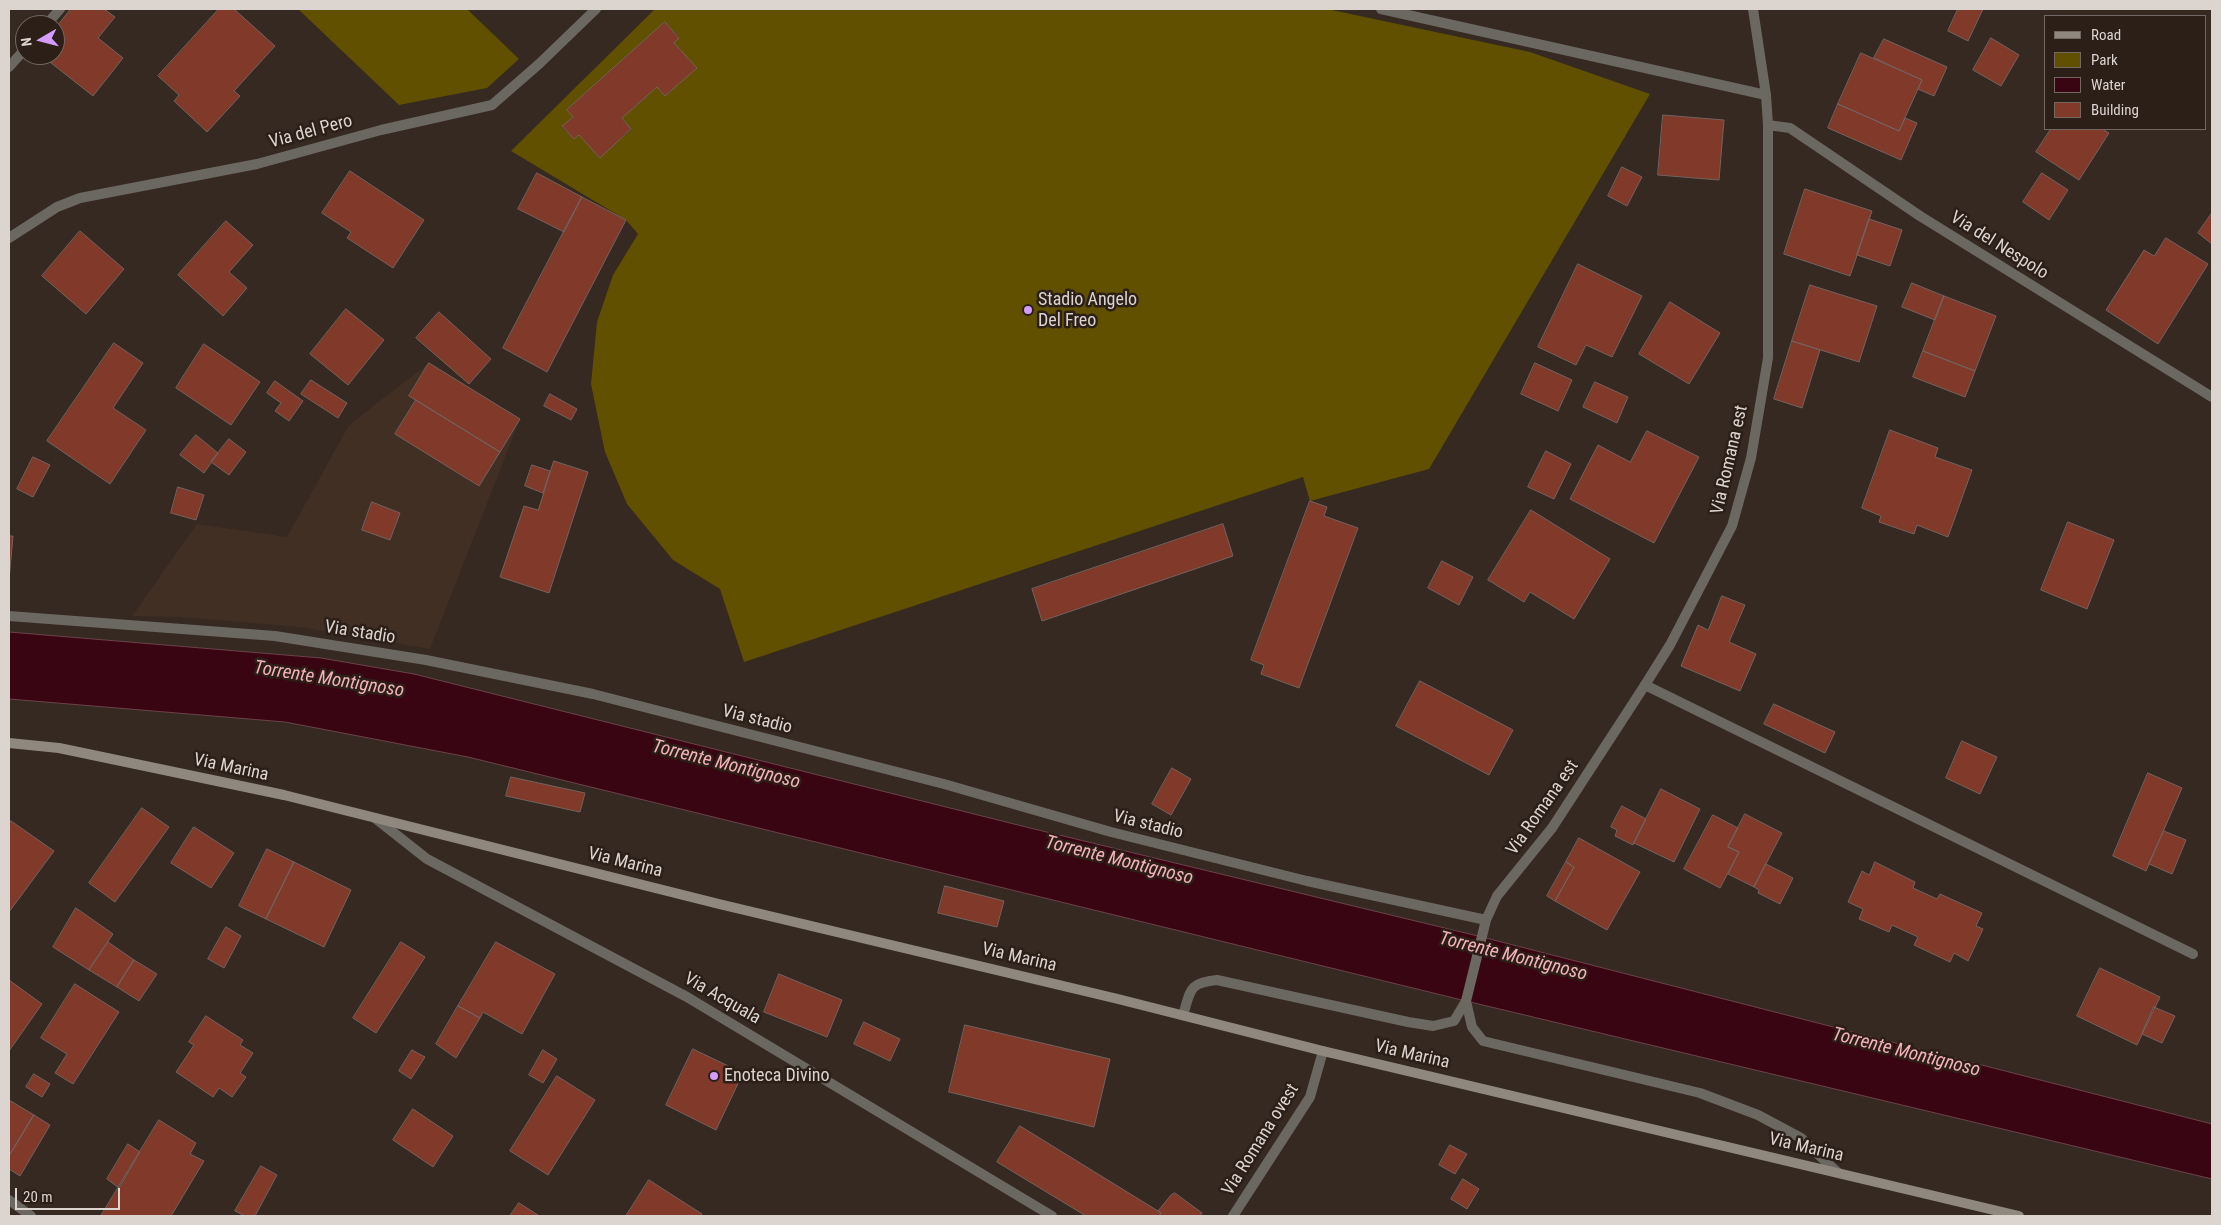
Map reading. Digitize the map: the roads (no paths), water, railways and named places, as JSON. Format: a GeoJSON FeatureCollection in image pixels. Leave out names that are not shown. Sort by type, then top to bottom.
{"type":"FeatureCollection","features":[{"type":"Feature","properties":{"kind":"main road","name":"Via Marina"},"geometry":{"type":"LineString","coordinates":[[9,743],[59,748],[284,795],[719,904],[1183,1015],[1323,1051],[2019,1216]]}},
{"type":"Feature","properties":{"kind":"street","name":"Via del Pero"},"geometry":{"type":"LineString","coordinates":[[9,238],[57,207],[80,198],[257,164],[381,130],[492,105],[539,64],[596,9]]}},
{"type":"Feature","properties":{"kind":"street"},"geometry":{"type":"LineString","coordinates":[[1382,9],[1766,95]]}},
{"type":"Feature","properties":{"kind":"street","name":"Via Romana est"},"geometry":{"type":"LineString","coordinates":[[1466,1001],[1486,920],[1497,896],[1552,828],[1645,685],[1670,645],[1732,526],[1751,458],[1768,358],[1768,125],[1766,95],[1753,9]]}},
{"type":"Feature","properties":{"kind":"street","name":"Via del Nespolo"},"geometry":{"type":"LineString","coordinates":[[1768,125],[1790,128],[1920,216],[2212,397]]}},
{"type":"Feature","properties":{"kind":"street","name":"Via stadio"},"geometry":{"type":"LineString","coordinates":[[9,616],[275,636],[426,660],[593,694],[906,775],[1111,832],[1307,882],[1486,920]]}},
{"type":"Feature","properties":{"kind":"street"},"geometry":{"type":"LineString","coordinates":[[1645,685],[2193,954]]}},
{"type":"Feature","properties":{"kind":"street","name":"Via Acquala"},"geometry":{"type":"LineString","coordinates":[[373,817],[427,859],[687,997],[1052,1216]]}},
{"type":"Feature","properties":{"kind":"street"},"geometry":{"type":"LineString","coordinates":[[1183,1015],[1190,990],[1200,982],[1217,980],[1433,1026],[1454,1021],[1466,1001]]}},
{"type":"Feature","properties":{"kind":"street"},"geometry":{"type":"LineString","coordinates":[[1466,1001],[1472,1027],[1483,1041],[1700,1093],[1758,1115],[1801,1138],[1837,1172]]}},
{"type":"Feature","properties":{"kind":"street","name":"Via Romana ovest"},"geometry":{"type":"LineString","coordinates":[[1233,1216],[1310,1097],[1323,1051]]}},
{"type":"Feature","properties":{"kind":"street"},"geometry":{"type":"LineString","coordinates":[[9,1200],[32,1216]]}},
{"type":"Feature","properties":{"kind":"water","name":"Torrente Montignoso"},"geometry":{"type":"Polygon","coordinates":[[[9,632],[321,658],[414,674],[1030,828],[1482,937],[2212,1124],[2212,1179],[1466,1001],[468,757],[285,722],[9,699],[9,632]]]}},
{"type":"Feature","properties":{"kind":"place","name":"Stadio Angelo Del Freo"},"geometry":{"type":"Point","coordinates":[1028,310]}},
{"type":"Feature","properties":{"kind":"place","name":"Enoteca Divino"},"geometry":{"type":"Point","coordinates":[714,1076]}}]}
